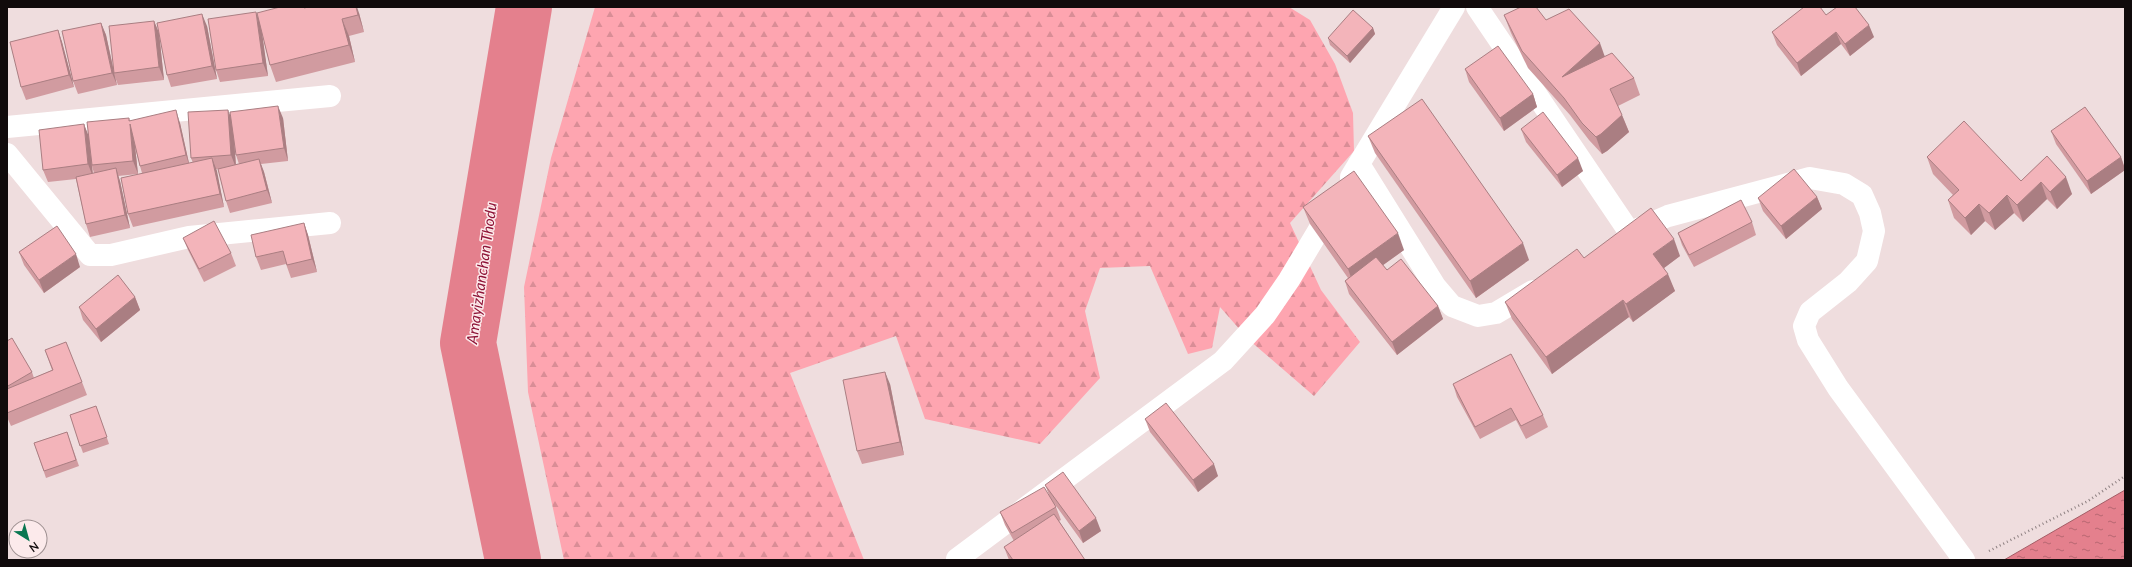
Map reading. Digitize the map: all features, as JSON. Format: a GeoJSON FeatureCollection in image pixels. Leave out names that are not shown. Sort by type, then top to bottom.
{"type":"FeatureCollection","features":[{"type":"Feature","properties":{"kind":"street"},"geometry":{"type":"LineString","coordinates":[[957,559],[1223,361],[1265,315],[1289,280],[1454,7]]}},
{"type":"Feature","properties":{"kind":"street"},"geometry":{"type":"LineString","coordinates":[[1477,7],[1630,233]]}},
{"type":"Feature","properties":{"kind":"street"},"geometry":{"type":"LineString","coordinates":[[7,127],[330,96]]}},
{"type":"Feature","properties":{"kind":"street"},"geometry":{"type":"LineString","coordinates":[[7,154],[90,255],[111,255],[188,237],[330,223]]}},
{"type":"Feature","properties":{"kind":"street"},"geometry":{"type":"LineString","coordinates":[[1359,164],[1435,286],[1452,306],[1478,316],[1496,313],[1549,281]]}},
{"type":"Feature","properties":{"kind":"street"},"geometry":{"type":"LineString","coordinates":[[1610,245],[1630,233],[1668,216],[1810,178],[1844,184],[1862,195],[1870,213],[1874,231],[1867,261],[1848,282],[1810,312],[1804,326],[1808,340],[1838,388],[1964,560]]}},
{"type":"Feature","properties":{"kind":"path"},"geometry":{"type":"LineString","coordinates":[[1984,553],[2088,501],[2125,476]]}},
{"type":"Feature","properties":{"kind":"green space"},"geometry":{"type":"Polygon","coordinates":[[[595,7],[1289,7],[1310,20],[1335,64],[1353,113],[1354,151],[1290,223],[1321,290],[1360,342],[1314,396],[1249,340],[1220,307],[1212,348],[1188,354],[1150,266],[1100,268],[1085,311],[1100,378],[1040,444],[925,419],[896,336],[790,373],[864,560],[564,560],[528,392],[524,287],[551,158],[595,7]]]}},
{"type":"Feature","properties":{"kind":"water"},"geometry":{"type":"Polygon","coordinates":[[[2125,490],[2125,560],[2004,560],[2125,490]]]}},
{"type":"Feature","properties":{"kind":"building"},"geometry":{"type":"Polygon","coordinates":[[[280,7],[356,7],[358,15],[342,19],[349,45],[270,65],[257,13],[280,7]]]}},
{"type":"Feature","properties":{"kind":"building"},"geometry":{"type":"Polygon","coordinates":[[[1521,7],[1536,7],[1546,20],[1569,9],[1600,43],[1562,77],[1612,53],[1634,78],[1610,89],[1622,115],[1601,134],[1596,137],[1582,123],[1564,98],[1522,51],[1504,15],[1521,7]]]}},
{"type":"Feature","properties":{"kind":"building"},"geometry":{"type":"Polygon","coordinates":[[[1804,7],[1820,7],[1826,15],[1837,7],[1855,7],[1869,25],[1845,44],[1836,32],[1797,63],[1772,32],[1804,7]]]}},
{"type":"Feature","properties":{"kind":"building"},"geometry":{"type":"Polygon","coordinates":[[[1353,10],[1373,28],[1347,56],[1328,38],[1353,10]]]}},
{"type":"Feature","properties":{"kind":"building"},"geometry":{"type":"Polygon","coordinates":[[[256,12],[263,63],[216,70],[208,19],[256,12]]]}},
{"type":"Feature","properties":{"kind":"building"},"geometry":{"type":"Polygon","coordinates":[[[202,14],[212,66],[167,75],[157,23],[202,14]]]}},
{"type":"Feature","properties":{"kind":"building"},"geometry":{"type":"Polygon","coordinates":[[[154,21],[159,67],[114,73],[109,26],[154,21]]]}},
{"type":"Feature","properties":{"kind":"building"},"geometry":{"type":"Polygon","coordinates":[[[101,23],[112,73],[73,81],[62,31],[101,23]]]}},
{"type":"Feature","properties":{"kind":"building"},"geometry":{"type":"Polygon","coordinates":[[[58,30],[69,75],[21,87],[10,42],[58,30]]]}},
{"type":"Feature","properties":{"kind":"building"},"geometry":{"type":"Polygon","coordinates":[[[1498,46],[1533,94],[1500,118],[1465,69],[1498,46]]]}},
{"type":"Feature","properties":{"kind":"building"},"geometry":{"type":"Polygon","coordinates":[[[1422,99],[1523,243],[1470,281],[1368,136],[1422,99]]]}},
{"type":"Feature","properties":{"kind":"building"},"geometry":{"type":"Polygon","coordinates":[[[278,106],[284,148],[236,155],[230,112],[278,106]]]}},
{"type":"Feature","properties":{"kind":"building"},"geometry":{"type":"Polygon","coordinates":[[[2085,107],[2121,157],[2087,181],[2051,131],[2085,107]]]}},
{"type":"Feature","properties":{"kind":"building"},"geometry":{"type":"Polygon","coordinates":[[[176,110],[186,155],[140,166],[130,124],[133,161],[92,165],[87,122],[129,118],[129,121],[176,110]]]}},
{"type":"Feature","properties":{"kind":"building"},"geometry":{"type":"Polygon","coordinates":[[[228,110],[231,155],[191,158],[188,112],[228,110]]]}},
{"type":"Feature","properties":{"kind":"building"},"geometry":{"type":"Polygon","coordinates":[[[1543,112],[1578,158],[1557,175],[1521,129],[1543,112]]]}},
{"type":"Feature","properties":{"kind":"building"},"geometry":{"type":"Polygon","coordinates":[[[1964,121],[2021,181],[2047,156],[2066,177],[2050,192],[2041,182],[2017,205],[2007,195],[1989,213],[1979,204],[1965,218],[1948,200],[1959,190],[1927,157],[1964,121]]]}},
{"type":"Feature","properties":{"kind":"building"},"geometry":{"type":"Polygon","coordinates":[[[84,124],[88,164],[43,170],[39,130],[84,124]]]}},
{"type":"Feature","properties":{"kind":"building"},"geometry":{"type":"Polygon","coordinates":[[[212,158],[220,194],[128,214],[121,178],[212,158]]]}},
{"type":"Feature","properties":{"kind":"building"},"geometry":{"type":"Polygon","coordinates":[[[259,159],[267,190],[226,201],[218,169],[259,159]]]}},
{"type":"Feature","properties":{"kind":"building"},"geometry":{"type":"Polygon","coordinates":[[[116,168],[125,215],[86,224],[76,177],[116,168]]]}},
{"type":"Feature","properties":{"kind":"building"},"geometry":{"type":"Polygon","coordinates":[[[1794,169],[1817,197],[1781,226],[1758,198],[1794,169]]]}},
{"type":"Feature","properties":{"kind":"building"},"geometry":{"type":"Polygon","coordinates":[[[1354,171],[1398,233],[1348,269],[1303,207],[1354,171]]]}},
{"type":"Feature","properties":{"kind":"building"},"geometry":{"type":"Polygon","coordinates":[[[1741,200],[1752,222],[1689,255],[1678,233],[1741,200]]]}},
{"type":"Feature","properties":{"kind":"building"},"geometry":{"type":"Polygon","coordinates":[[[1651,208],[1674,239],[1653,254],[1668,274],[1626,304],[1623,300],[1546,357],[1505,302],[1577,249],[1584,258],[1651,208]]]}},
{"type":"Feature","properties":{"kind":"building"},"geometry":{"type":"Polygon","coordinates":[[[214,221],[231,253],[199,269],[183,238],[214,221]]]}},
{"type":"Feature","properties":{"kind":"building"},"geometry":{"type":"Polygon","coordinates":[[[304,223],[312,259],[287,265],[283,251],[256,257],[251,235],[304,223]]]}},
{"type":"Feature","properties":{"kind":"building"},"geometry":{"type":"Polygon","coordinates":[[[57,226],[76,254],[39,280],[19,252],[57,226]]]}},
{"type":"Feature","properties":{"kind":"building"},"geometry":{"type":"Polygon","coordinates":[[[1376,257],[1387,270],[1401,259],[1438,306],[1392,342],[1345,281],[1376,257]]]}},
{"type":"Feature","properties":{"kind":"building"},"geometry":{"type":"Polygon","coordinates":[[[118,275],[135,297],[96,329],[79,307],[118,275]]]}},
{"type":"Feature","properties":{"kind":"building"},"geometry":{"type":"Polygon","coordinates":[[[12,338],[32,372],[8,386],[7,341],[12,338]]]}},
{"type":"Feature","properties":{"kind":"building"},"geometry":{"type":"Polygon","coordinates":[[[66,342],[82,382],[7,413],[7,389],[53,370],[45,350],[66,342]]]}},
{"type":"Feature","properties":{"kind":"building"},"geometry":{"type":"Polygon","coordinates":[[[1511,354],[1543,415],[1521,426],[1511,408],[1475,427],[1453,384],[1511,354]]]}},
{"type":"Feature","properties":{"kind":"building"},"geometry":{"type":"Polygon","coordinates":[[[885,372],[900,442],[857,451],[843,380],[885,372]]]}},
{"type":"Feature","properties":{"kind":"building"},"geometry":{"type":"Polygon","coordinates":[[[1166,403],[1214,464],[1193,480],[1145,419],[1166,403]]]}},
{"type":"Feature","properties":{"kind":"building"},"geometry":{"type":"Polygon","coordinates":[[[96,406],[107,437],[80,446],[70,415],[96,406]]]}},
{"type":"Feature","properties":{"kind":"building"},"geometry":{"type":"Polygon","coordinates":[[[67,432],[76,460],[44,471],[34,443],[67,432]]]}},
{"type":"Feature","properties":{"kind":"building"},"geometry":{"type":"Polygon","coordinates":[[[1063,472],[1096,518],[1079,531],[1045,485],[1063,472]]]}},
{"type":"Feature","properties":{"kind":"building"},"geometry":{"type":"Polygon","coordinates":[[[1044,487],[1056,507],[1012,533],[1000,512],[1044,487]]]}},
{"type":"Feature","properties":{"kind":"building"},"geometry":{"type":"Polygon","coordinates":[[[1054,514],[1085,560],[1013,560],[1004,547],[1054,514]]]}},
{"type":"Feature","properties":{"kind":"waterway","name":"Amayizhanchan Thodu"},"geometry":{"type":"LineString","coordinates":[[513,560],[468,343],[524,7]]}}]}
